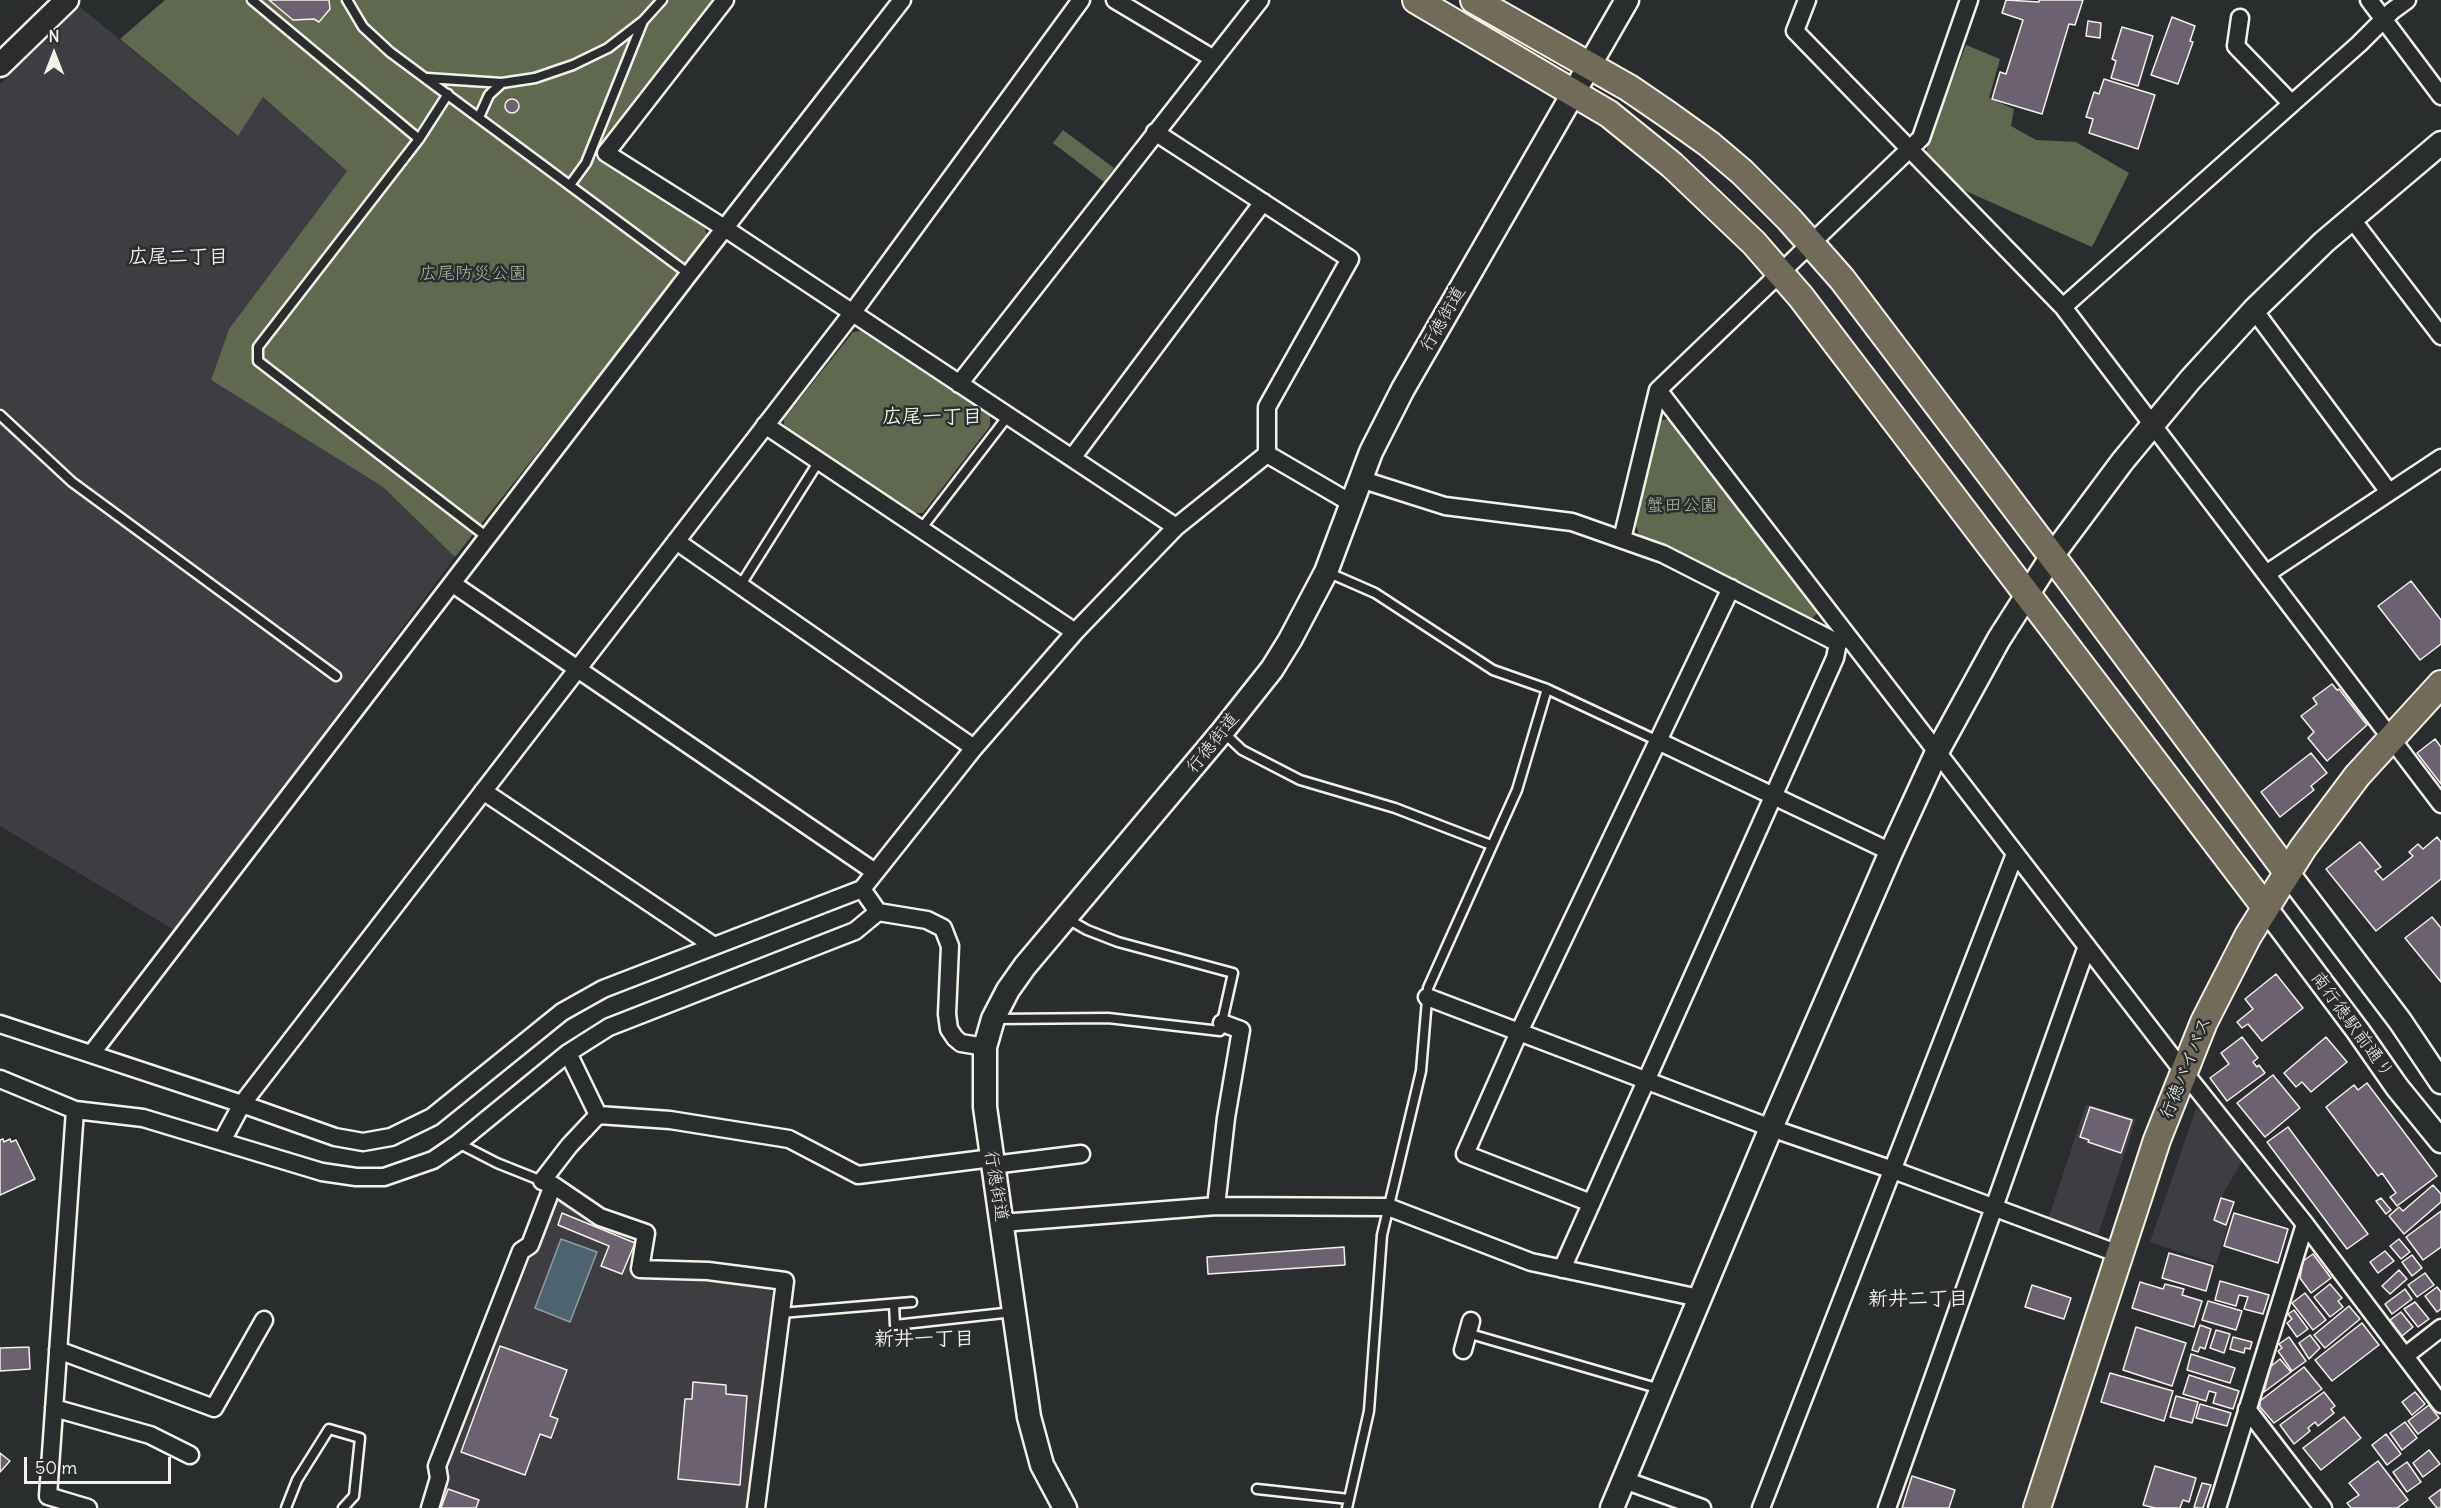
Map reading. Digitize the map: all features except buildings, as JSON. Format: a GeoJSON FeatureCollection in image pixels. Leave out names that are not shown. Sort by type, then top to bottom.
{"type":"FeatureCollection","features":[{"type":"Feature","properties":{"kind":"main road"},"geometry":{"type":"LineString","coordinates":[[1416,0],[1609,114],[1672,165],[1724,212],[1780,272],[2265,907]]}},
{"type":"Feature","properties":{"kind":"main road"},"geometry":{"type":"LineString","coordinates":[[1474,0],[1629,88],[1709,144],[1742,172],[1811,243],[1842,279],[2052,556],[2287,872]]}},
{"type":"Feature","properties":{"kind":"main road","name":"行徳バイパス"},"geometry":{"type":"LineString","coordinates":[[2037,1508],[2157,1140],[2204,1022],[2265,907],[2329,812],[2390,738],[2441,684]]}},
{"type":"Feature","properties":{"kind":"street"},"geometry":{"type":"LineString","coordinates":[[0,65],[67,0]]}},
{"type":"Feature","properties":{"kind":"street"},"geometry":{"type":"LineString","coordinates":[[725,0],[606,153],[853,312],[1176,527]]}},
{"type":"Feature","properties":{"kind":"street"},"geometry":{"type":"LineString","coordinates":[[92,1053],[902,0]]}},
{"type":"Feature","properties":{"kind":"street"},"geometry":{"type":"LineString","coordinates":[[222,1141],[242,1104],[853,312],[1081,0]]}},
{"type":"Feature","properties":{"kind":"street"},"geometry":{"type":"LineString","coordinates":[[1115,0],[1214,59]]}},
{"type":"Feature","properties":{"kind":"street"},"geometry":{"type":"LineString","coordinates":[[959,384],[1260,0]]}},
{"type":"Feature","properties":{"kind":"street","name":"行徳街道"},"geometry":{"type":"LineString","coordinates":[[1065,1508],[1046,1473],[1035,1442],[992,1162],[985,1107],[986,1047],[993,1019],[1020,974],[1272,669],[1305,616],[1326,572],[1371,452],[1403,389],[1627,0]]}},
{"type":"Feature","properties":{"kind":"street"},"geometry":{"type":"LineString","coordinates":[[1807,0],[1795,31],[2063,307],[2441,804]]}},
{"type":"Feature","properties":{"kind":"street"},"geometry":{"type":"LineString","coordinates":[[1622,539],[1658,390],[1921,138],[1969,0]]}},
{"type":"Feature","properties":{"kind":"street"},"geometry":{"type":"LineString","coordinates":[[2369,0],[2441,96]]}},
{"type":"Feature","properties":{"kind":"street"},"geometry":{"type":"LineString","coordinates":[[2063,307],[2407,0]]}},
{"type":"Feature","properties":{"kind":"street"},"geometry":{"type":"LineString","coordinates":[[2240,18],[2236,45],[2291,103]]}},
{"type":"Feature","properties":{"kind":"street"},"geometry":{"type":"LineString","coordinates":[[1155,132],[1350,259],[1267,407],[1267,454]]}},
{"type":"Feature","properties":{"kind":"street"},"geometry":{"type":"LineString","coordinates":[[1612,1508],[1771,1128],[1891,852],[1937,752],[1972,686],[2027,594],[2052,556],[2152,424],[2254,310],[2351,218],[2441,143]]}},
{"type":"Feature","properties":{"kind":"street"},"geometry":{"type":"LineString","coordinates":[[1072,458],[1263,202]]}},
{"type":"Feature","properties":{"kind":"street"},"geometry":{"type":"LineString","coordinates":[[2351,218],[2441,336]]}},
{"type":"Feature","properties":{"kind":"street"},"geometry":{"type":"LineString","coordinates":[[2254,310],[2388,492]]}},
{"type":"Feature","properties":{"kind":"street"},"geometry":{"type":"LineString","coordinates":[[1658,390],[1843,640],[1937,752],[2183,1071],[2305,1224],[2441,1404]]}},
{"type":"Feature","properties":{"kind":"street"},"geometry":{"type":"LineString","coordinates":[[765,425],[1075,632]]}},
{"type":"Feature","properties":{"kind":"street"},"geometry":{"type":"LineString","coordinates":[[1267,454],[1351,503]]}},
{"type":"Feature","properties":{"kind":"street"},"geometry":{"type":"LineString","coordinates":[[0,1024],[92,1053],[335,1137],[363,1142],[392,1137],[432,1117],[562,1012],[603,989],[862,889],[974,748],[1075,632],[1176,527],[1267,454]]}},
{"type":"Feature","properties":{"kind":"street"},"geometry":{"type":"LineString","coordinates":[[2266,574],[2441,458]]}},
{"type":"Feature","properties":{"kind":"street"},"geometry":{"type":"LineString","coordinates":[[1360,479],[1445,506],[1572,522],[1663,554],[1843,640]]}},
{"type":"Feature","properties":{"kind":"street"},"geometry":{"type":"LineString","coordinates":[[676,542],[974,748]]}},
{"type":"Feature","properties":{"kind":"street"},"geometry":{"type":"LineString","coordinates":[[453,584],[874,872]]}},
{"type":"Feature","properties":{"kind":"street"},"geometry":{"type":"LineString","coordinates":[[1592,1203],[1465,1154],[1519,1032],[1731,588]]}},
{"type":"Feature","properties":{"kind":"street"},"geometry":{"type":"LineString","coordinates":[[1562,1269],[1843,640]]}},
{"type":"Feature","properties":{"kind":"street"},"geometry":{"type":"LineString","coordinates":[[1658,741],[1891,852]]}},
{"type":"Feature","properties":{"kind":"street"},"geometry":{"type":"LineString","coordinates":[[483,791],[714,946]]}},
{"type":"Feature","properties":{"kind":"street"},"geometry":{"type":"LineString","coordinates":[[1761,1508],[2015,854]]}},
{"type":"Feature","properties":{"kind":"street"},"geometry":{"type":"LineString","coordinates":[[2287,872],[2400,1021],[2441,1082]]}},
{"type":"Feature","properties":{"kind":"street"},"geometry":{"type":"LineString","coordinates":[[862,889],[878,912],[927,920],[943,928],[950,946],[947,1014],[950,1029],[954,1038],[961,1043],[986,1047]]}},
{"type":"Feature","properties":{"kind":"street","name":"南行徳駅前通り"},"geometry":{"type":"LineString","coordinates":[[2265,907],[2397,1087],[2441,1141]]}},
{"type":"Feature","properties":{"kind":"street"},"geometry":{"type":"LineString","coordinates":[[0,1079],[75,1110],[143,1118],[322,1172],[356,1177],[384,1177],[433,1160],[458,1143],[568,1053],[609,1027],[855,931],[878,912]]}},
{"type":"Feature","properties":{"kind":"street"},"geometry":{"type":"LineString","coordinates":[[1887,1508],[2087,946]]}},
{"type":"Feature","properties":{"kind":"street"},"geometry":{"type":"LineString","coordinates":[[1427,997],[1771,1128],[1893,1170],[2119,1254]]}},
{"type":"Feature","properties":{"kind":"street"},"geometry":{"type":"LineString","coordinates":[[1216,1206],[1226,1118],[1241,1030],[1222,1023]]}},
{"type":"Feature","properties":{"kind":"street"},"geometry":{"type":"LineString","coordinates":[[568,1053],[598,1115]]}},
{"type":"Feature","properties":{"kind":"street"},"geometry":{"type":"LineString","coordinates":[[75,1110],[54,1408],[45,1502],[88,1508]]}},
{"type":"Feature","properties":{"kind":"street"},"geometry":{"type":"LineString","coordinates":[[598,1115],[670,1120],[789,1139],[858,1175],[1082,1154]]}},
{"type":"Feature","properties":{"kind":"street"},"geometry":{"type":"LineString","coordinates":[[430,1508],[439,1478],[437,1466],[521,1251],[530,1245],[547,1183],[569,1146],[598,1115]]}},
{"type":"Feature","properties":{"kind":"street"},"geometry":{"type":"LineString","coordinates":[[547,1183],[600,1216],[646,1233],[640,1269],[708,1271],[785,1281],[756,1508]]}},
{"type":"Feature","properties":{"kind":"street"},"geometry":{"type":"LineString","coordinates":[[1002,1223],[1216,1206],[1388,1207],[1531,1262],[1699,1298]]}},
{"type":"Feature","properties":{"kind":"street"},"geometry":{"type":"LineString","coordinates":[[2217,1508],[2305,1224]]}},
{"type":"Feature","properties":{"kind":"street"},"geometry":{"type":"LineString","coordinates":[[58,1350],[214,1408],[264,1320]]}},
{"type":"Feature","properties":{"kind":"street"},"geometry":{"type":"LineString","coordinates":[[1463,1350],[1469,1327]]}},
{"type":"Feature","properties":{"kind":"street"},"geometry":{"type":"LineString","coordinates":[[2405,1356],[2441,1328]]}},
{"type":"Feature","properties":{"kind":"street"},"geometry":{"type":"LineString","coordinates":[[54,1408],[150,1435],[189,1455]]}},
{"type":"Feature","properties":{"kind":"street"},"geometry":{"type":"LineString","coordinates":[[2247,1409],[2324,1508]]}},
{"type":"Feature","properties":{"kind":"street"},"geometry":{"type":"LineString","coordinates":[[1624,1480],[1702,1508]]}},
{"type":"Feature","properties":{"kind":"lane"},"geometry":{"type":"LineString","coordinates":[[252,0],[419,139]]}},
{"type":"Feature","properties":{"kind":"lane"},"geometry":{"type":"LineString","coordinates":[[347,0],[363,27],[390,52],[689,274]]}},
{"type":"Feature","properties":{"kind":"lane"},"geometry":{"type":"LineString","coordinates":[[427,78],[502,83],[535,78],[573,65],[608,48],[643,21],[662,0]]}},
{"type":"Feature","properties":{"kind":"lane"},"geometry":{"type":"LineString","coordinates":[[570,185],[586,163],[643,21]]}},
{"type":"Feature","properties":{"kind":"lane"},"geometry":{"type":"LineString","coordinates":[[479,117],[489,95],[502,83]]}},
{"type":"Feature","properties":{"kind":"lane"},"geometry":{"type":"LineString","coordinates":[[448,94],[419,139],[258,347],[258,361],[487,537]]}},
{"type":"Feature","properties":{"kind":"lane"},"geometry":{"type":"LineString","coordinates":[[0,415],[72,482],[336,676]]}},
{"type":"Feature","properties":{"kind":"lane"},"geometry":{"type":"LineString","coordinates":[[921,529],[1008,416]]}},
{"type":"Feature","properties":{"kind":"lane"},"geometry":{"type":"LineString","coordinates":[[740,586],[819,461]]}},
{"type":"Feature","properties":{"kind":"lane"},"geometry":{"type":"LineString","coordinates":[[1326,572],[1375,593],[1493,670],[1547,688],[1658,741]]}},
{"type":"Feature","properties":{"kind":"lane"},"geometry":{"type":"LineString","coordinates":[[1257,1489],[1348,1504],[1369,1411],[1382,1236],[1420,1071],[1428,988],[1516,790],[1547,688]]}},
{"type":"Feature","properties":{"kind":"lane"},"geometry":{"type":"LineString","coordinates":[[1222,732],[1242,750],[1300,780],[1395,808],[1491,845]]}},
{"type":"Feature","properties":{"kind":"lane"},"geometry":{"type":"LineString","coordinates":[[993,1019],[1108,1018],[1220,1031],[1233,973],[1118,942],[1087,930],[1065,918]]}},
{"type":"Feature","properties":{"kind":"lane"},"geometry":{"type":"LineString","coordinates":[[458,1143],[497,1163],[547,1183]]}},
{"type":"Feature","properties":{"kind":"lane"},"geometry":{"type":"LineString","coordinates":[[781,1313],[912,1302]]}},
{"type":"Feature","properties":{"kind":"lane"},"geometry":{"type":"LineString","coordinates":[[894,1304],[894,1325],[1015,1312]]}},
{"type":"Feature","properties":{"kind":"lane"},"geometry":{"type":"LineString","coordinates":[[1469,1327],[1661,1389]]}},
{"type":"Feature","properties":{"kind":"lane"},"geometry":{"type":"LineString","coordinates":[[286,1508],[297,1480],[329,1429],[360,1438],[354,1496],[343,1508]]}},
{"type":"Feature","properties":{"kind":"shaded area"},"geometry":{"type":"Polygon","coordinates":[[[80,7],[237,136],[263,97],[347,171],[229,329],[211,380],[383,487],[455,557],[176,931],[0,826],[0,84],[80,7]]]}},
{"type":"Feature","properties":{"kind":"shaded area"},"geometry":{"type":"Polygon","coordinates":[[[2086,1104],[2136,1119],[2098,1235],[2049,1217],[2086,1104]]]}},
{"type":"Feature","properties":{"kind":"shaded area"},"geometry":{"type":"Polygon","coordinates":[[[2196,1109],[2203,1109],[2242,1161],[2223,1194],[2213,1221],[2228,1226],[2216,1264],[2150,1242],[2196,1109]]]}},
{"type":"Feature","properties":{"kind":"shaded area"},"geometry":{"type":"Polygon","coordinates":[[[563,1202],[586,1214],[600,1225],[637,1242],[632,1275],[640,1278],[702,1279],[770,1290],[774,1297],[749,1508],[434,1508],[445,1465],[527,1256],[538,1252],[554,1203],[563,1202]]]}},
{"type":"Feature","properties":{"kind":"green space","name":"広尾防災公園"},"geometry":{"type":"Polygon","coordinates":[[[165,0],[712,0],[594,157],[705,228],[707,239],[455,557],[383,487],[211,380],[229,329],[347,171],[263,97],[238,136],[120,39],[165,0]]]}},
{"type":"Feature","properties":{"kind":"green space"},"geometry":{"type":"Polygon","coordinates":[[[1966,45],[2000,59],[1989,98],[2014,109],[2011,126],[2036,140],[2076,142],[2129,173],[2092,247],[1961,189],[1927,152],[1927,146],[1966,45]]]}},
{"type":"Feature","properties":{"kind":"green space"},"geometry":{"type":"Polygon","coordinates":[[[1063,130],[1114,168],[1104,182],[1053,143],[1063,130]]]}},
{"type":"Feature","properties":{"kind":"green space"},"geometry":{"type":"Polygon","coordinates":[[[861,331],[990,416],[990,426],[923,513],[913,513],[784,427],[784,419],[853,332],[861,331]]]}},
{"type":"Feature","properties":{"kind":"green space","name":"蟹田公園"},"geometry":{"type":"Polygon","coordinates":[[[1669,419],[1818,612],[1812,619],[1666,544],[1639,536],[1636,525],[1660,420],[1669,419]]]}},
{"type":"Feature","properties":{"kind":"water"},"geometry":{"type":"Polygon","coordinates":[[[561,1239],[597,1252],[570,1322],[535,1308],[561,1239]]]}},
{"type":"Feature","properties":{"kind":"district","name":"広尾二丁目"},"geometry":{"type":"Point","coordinates":[178,257]}},
{"type":"Feature","properties":{"kind":"district","name":"広尾一丁目"},"geometry":{"type":"Point","coordinates":[932,417]}},
{"type":"Feature","properties":{"kind":"district","name":"新井二丁目"},"geometry":{"type":"Point","coordinates":[1918,1299]}},
{"type":"Feature","properties":{"kind":"district","name":"新井一丁目"},"geometry":{"type":"Point","coordinates":[924,1339]}}]}
